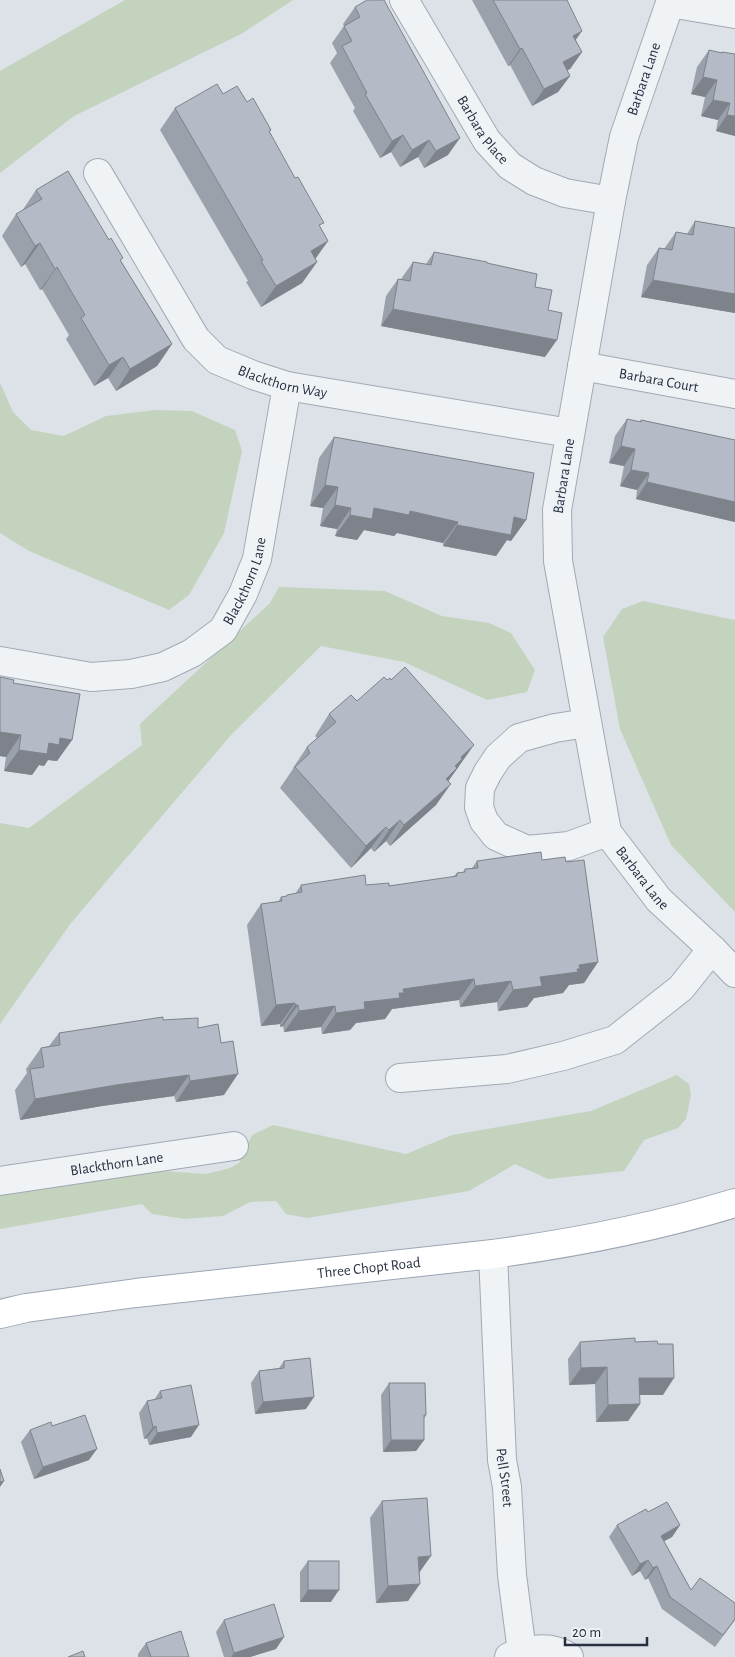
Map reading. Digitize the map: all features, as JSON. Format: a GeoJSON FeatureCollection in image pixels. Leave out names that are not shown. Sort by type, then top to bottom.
{"type":"FeatureCollection","features":[{"type":"Feature","properties":{"kind":"main road","name":"Three Chopt Road"},"geometry":{"type":"LineString","coordinates":[[0,1314],[26,1308],[136,1293],[549,1247],[618,1233],[735,1204]]}},
{"type":"Feature","properties":{"kind":"street","name":"Barbara Place"},"geometry":{"type":"LineString","coordinates":[[404,0],[487,141],[510,166],[534,181],[565,193],[611,201]]}},
{"type":"Feature","properties":{"kind":"street","name":"Barbara Lane"},"geometry":{"type":"LineString","coordinates":[[735,14],[670,3],[624,137],[557,510],[558,561],[607,832],[659,900],[735,973]]}},
{"type":"Feature","properties":{"kind":"street","name":"Blackthorn Way"},"geometry":{"type":"LineString","coordinates":[[98,172],[196,339],[217,360],[253,375],[287,386],[570,433]]}},
{"type":"Feature","properties":{"kind":"street","name":"Barbara Court"},"geometry":{"type":"LineString","coordinates":[[582,366],[735,394]]}},
{"type":"Feature","properties":{"kind":"street","name":"Blackthorn Lane"},"geometry":{"type":"LineString","coordinates":[[0,661],[91,677],[131,674],[163,667],[192,653],[223,630],[243,594],[257,559],[287,386]]}},
{"type":"Feature","properties":{"kind":"street"},"geometry":{"type":"LineString","coordinates":[[587,723],[555,728],[518,738],[498,757],[488,772],[480,788],[479,807],[484,821],[496,836],[527,850],[569,846],[607,832]]}},
{"type":"Feature","properties":{"kind":"street"},"geometry":{"type":"LineString","coordinates":[[400,1078],[506,1068],[563,1056],[615,1040],[681,988],[712,949]]}},
{"type":"Feature","properties":{"kind":"street","name":"Blackthorn Lane"},"geometry":{"type":"LineString","coordinates":[[0,1181],[234,1146]]}},
{"type":"Feature","properties":{"kind":"street","name":"Pell Street"},"geometry":{"type":"LineString","coordinates":[[493,1254],[502,1460],[507,1487],[515,1654],[536,1649],[555,1650],[569,1657]]}},
{"type":"Feature","properties":{"kind":"green space"},"geometry":{"type":"Polygon","coordinates":[[[125,0],[293,0],[241,34],[74,116],[0,173],[0,71],[125,0]]]}},
{"type":"Feature","properties":{"kind":"green space"},"geometry":{"type":"Polygon","coordinates":[[[0,383],[13,412],[31,430],[64,436],[106,416],[155,410],[192,411],[235,430],[242,451],[224,533],[189,595],[169,610],[29,551],[0,533],[0,383]]]}},
{"type":"Feature","properties":{"kind":"green space"},"geometry":{"type":"Polygon","coordinates":[[[279,587],[385,591],[442,616],[489,623],[511,633],[535,670],[527,692],[487,700],[404,662],[321,646],[231,735],[71,923],[0,1024],[0,823],[29,828],[142,745],[140,724],[270,603],[279,587]]]}},
{"type":"Feature","properties":{"kind":"green space"},"geometry":{"type":"Polygon","coordinates":[[[643,601],[735,620],[735,912],[671,845],[620,729],[603,637],[622,609],[643,601]]]}},
{"type":"Feature","properties":{"kind":"green space"},"geometry":{"type":"Polygon","coordinates":[[[677,1075],[689,1084],[691,1095],[686,1119],[678,1128],[644,1140],[624,1171],[548,1179],[515,1164],[469,1191],[307,1218],[286,1214],[276,1201],[250,1202],[223,1216],[185,1219],[152,1214],[142,1204],[0,1229],[0,1195],[163,1171],[206,1174],[230,1168],[239,1163],[252,1135],[273,1125],[406,1154],[452,1135],[591,1111],[677,1075]]]}},
{"type":"Feature","properties":{"kind":"building"},"geometry":{"type":"Polygon","coordinates":[[[367,0],[384,0],[460,138],[436,151],[429,140],[412,150],[403,135],[392,141],[365,94],[367,93],[342,46],[352,41],[344,26],[360,17],[355,7],[367,0]]]}},
{"type":"Feature","properties":{"kind":"building"},"geometry":{"type":"Polygon","coordinates":[[[493,0],[567,0],[582,31],[573,36],[582,52],[563,62],[570,76],[544,89],[493,0]]]}},
{"type":"Feature","properties":{"kind":"building"},"geometry":{"type":"Polygon","coordinates":[[[709,50],[735,54],[735,116],[727,115],[730,103],[713,100],[717,80],[703,77],[709,50]]]}},
{"type":"Feature","properties":{"kind":"building"},"geometry":{"type":"Polygon","coordinates":[[[217,84],[223,94],[237,86],[247,102],[253,98],[295,178],[298,177],[324,223],[319,225],[328,241],[311,251],[317,262],[276,286],[261,261],[263,260],[175,108],[217,84]]]}},
{"type":"Feature","properties":{"kind":"building"},"geometry":{"type":"Polygon","coordinates":[[[68,171],[109,240],[111,238],[123,258],[120,260],[172,344],[130,369],[123,357],[109,365],[81,318],[85,315],[57,267],[55,269],[40,243],[35,246],[16,214],[42,199],[36,190],[68,171]]]}},
{"type":"Feature","properties":{"kind":"building"},"geometry":{"type":"Polygon","coordinates":[[[695,221],[735,228],[735,294],[653,280],[659,248],[672,250],[676,232],[693,235],[695,221]]]}},
{"type":"Feature","properties":{"kind":"building"},"geometry":{"type":"Polygon","coordinates":[[[434,252],[537,274],[535,287],[552,290],[548,310],[562,313],[557,340],[393,309],[398,279],[410,281],[413,262],[431,265],[434,252]]]}},
{"type":"Feature","properties":{"kind":"building"},"geometry":{"type":"Polygon","coordinates":[[[627,419],[641,422],[641,420],[735,440],[735,502],[647,482],[649,473],[631,470],[635,449],[621,446],[627,419]]]}},
{"type":"Feature","properties":{"kind":"building"},"geometry":{"type":"Polygon","coordinates":[[[334,437],[534,473],[526,520],[514,517],[511,535],[457,525],[458,522],[410,511],[409,515],[374,508],[372,519],[350,515],[351,508],[335,505],[338,487],[325,485],[334,437]]]}},
{"type":"Feature","properties":{"kind":"building"},"geometry":{"type":"Polygon","coordinates":[[[405,667],[474,745],[461,757],[462,759],[455,766],[457,768],[446,779],[451,784],[404,825],[400,820],[389,830],[386,827],[366,846],[295,767],[310,753],[307,747],[336,722],[329,714],[351,695],[357,701],[384,677],[387,680],[390,678],[391,680],[405,667]]]}},
{"type":"Feature","properties":{"kind":"building"},"geometry":{"type":"Polygon","coordinates":[[[0,677],[14,680],[13,683],[80,694],[72,740],[60,738],[59,745],[49,743],[47,754],[19,750],[21,735],[0,732],[0,677]]]}},
{"type":"Feature","properties":{"kind":"building"},"geometry":{"type":"Polygon","coordinates":[[[541,852],[542,860],[565,857],[566,862],[584,860],[598,962],[579,965],[580,969],[577,969],[578,972],[540,977],[542,986],[513,990],[511,981],[475,986],[474,979],[403,989],[404,993],[399,993],[400,998],[364,1002],[365,1009],[336,1013],[335,1006],[299,1011],[298,1005],[295,1005],[295,1003],[276,1005],[261,904],[282,901],[281,897],[302,892],[301,885],[365,875],[366,885],[389,883],[389,886],[457,876],[457,873],[465,872],[465,869],[478,868],[477,861],[541,852]]]}},
{"type":"Feature","properties":{"kind":"building"},"geometry":{"type":"Polygon","coordinates":[[[163,1017],[163,1020],[198,1018],[198,1028],[218,1024],[221,1043],[233,1041],[238,1074],[190,1081],[189,1075],[35,1099],[30,1069],[44,1067],[41,1048],[60,1045],[59,1033],[163,1017]]]}},
{"type":"Feature","properties":{"kind":"building"},"geometry":{"type":"Polygon","coordinates":[[[635,1338],[635,1342],[657,1341],[658,1344],[673,1344],[674,1378],[639,1378],[640,1404],[608,1405],[607,1367],[581,1368],[580,1342],[635,1338]]]}},
{"type":"Feature","properties":{"kind":"building"},"geometry":{"type":"Polygon","coordinates":[[[310,1358],[314,1397],[263,1402],[259,1371],[284,1368],[284,1361],[310,1358]]]}},
{"type":"Feature","properties":{"kind":"building"},"geometry":{"type":"Polygon","coordinates":[[[389,1383],[425,1383],[426,1415],[424,1415],[424,1440],[391,1440],[389,1383]]]}},
{"type":"Feature","properties":{"kind":"building"},"geometry":{"type":"Polygon","coordinates":[[[191,1385],[199,1425],[157,1433],[156,1426],[153,1427],[147,1401],[162,1398],[160,1391],[191,1385]]]}},
{"type":"Feature","properties":{"kind":"building"},"geometry":{"type":"Polygon","coordinates":[[[85,1415],[97,1449],[43,1467],[30,1430],[51,1422],[52,1426],[85,1415]]]}},
{"type":"Feature","properties":{"kind":"building"},"geometry":{"type":"Polygon","coordinates":[[[0,1469],[4,1481],[0,1482],[0,1469]]]}},
{"type":"Feature","properties":{"kind":"building"},"geometry":{"type":"Polygon","coordinates":[[[427,1498],[431,1556],[418,1557],[420,1584],[388,1586],[382,1501],[427,1498]]]}},
{"type":"Feature","properties":{"kind":"building"},"geometry":{"type":"Polygon","coordinates":[[[667,1502],[680,1525],[661,1536],[691,1590],[700,1578],[735,1603],[735,1619],[723,1635],[670,1597],[657,1566],[653,1568],[648,1560],[640,1564],[617,1525],[646,1509],[648,1512],[667,1502]]]}},
{"type":"Feature","properties":{"kind":"building"},"geometry":{"type":"Polygon","coordinates":[[[308,1561],[339,1561],[339,1590],[308,1590],[308,1561]]]}},
{"type":"Feature","properties":{"kind":"building"},"geometry":{"type":"Polygon","coordinates":[[[274,1604],[284,1637],[234,1653],[224,1620],[274,1604]]]}},
{"type":"Feature","properties":{"kind":"building"},"geometry":{"type":"Polygon","coordinates":[[[181,1631],[189,1657],[151,1657],[146,1643],[181,1631]]]}},
{"type":"Feature","properties":{"kind":"building"},"geometry":{"type":"Polygon","coordinates":[[[83,1651],[85,1657],[68,1657],[83,1651]]]}}]}
